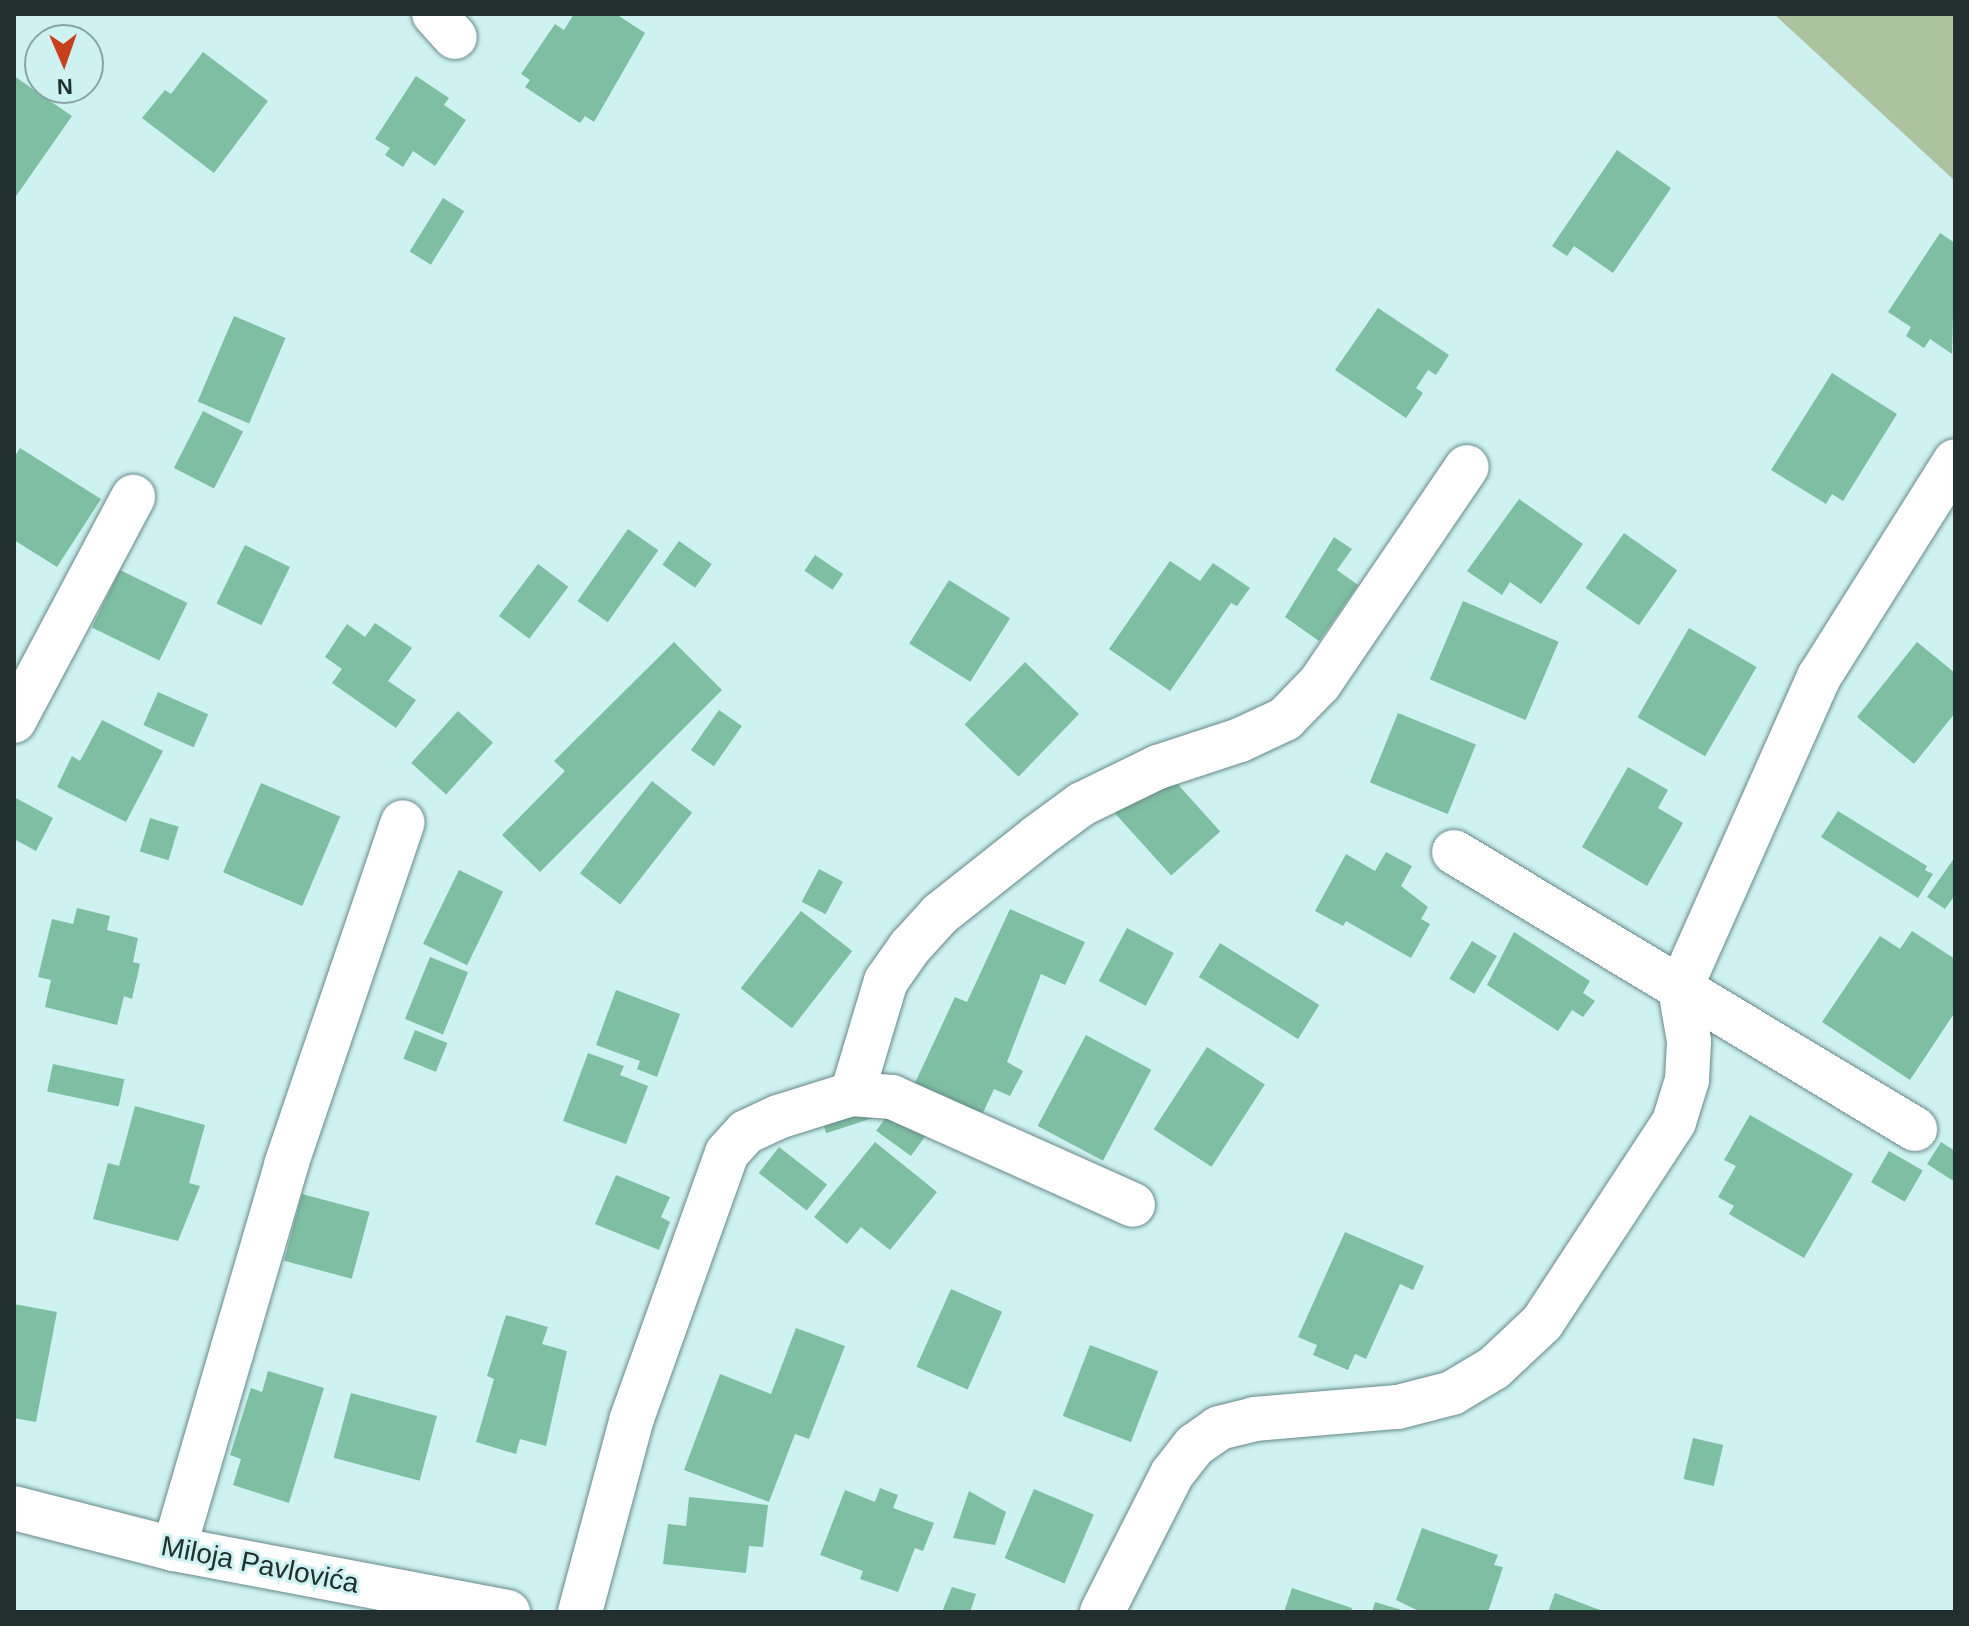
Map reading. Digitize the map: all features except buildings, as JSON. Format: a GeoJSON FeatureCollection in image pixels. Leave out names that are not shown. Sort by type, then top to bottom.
{"type":"FeatureCollection","features":[{"type":"Feature","properties":{"kind":"street"},"geometry":{"type":"LineString","coordinates":[[1102,1612],[1172,1474],[1195,1445],[1219,1428],[1254,1419],[1398,1407],[1452,1393],[1494,1368],[1542,1323],[1674,1122],[1687,1080],[1689,1041],[1680,989],[1819,677],[1955,461]]}},
{"type":"Feature","properties":{"kind":"street"},"geometry":{"type":"LineString","coordinates":[[852,1094],[886,981],[940,914],[1082,804],[1158,767],[1240,740],[1285,719],[1320,683],[1467,467]]}},
{"type":"Feature","properties":{"kind":"street"},"geometry":{"type":"LineString","coordinates":[[14,721],[133,497]]}},
{"type":"Feature","properties":{"kind":"street"},"geometry":{"type":"LineString","coordinates":[[174,1549],[286,1165],[403,822]]}},
{"type":"Feature","properties":{"kind":"street"},"geometry":{"type":"LineString","coordinates":[[1454,852],[1915,1129]]}},
{"type":"Feature","properties":{"kind":"street"},"geometry":{"type":"LineString","coordinates":[[580,1612],[631,1421],[727,1153],[746,1132],[778,1117],[852,1094],[892,1097],[1133,1205]]}},
{"type":"Feature","properties":{"kind":"street","name":"Miloja Pavlovića"},"geometry":{"type":"LineString","coordinates":[[14,1508],[174,1549],[508,1612]]}},
{"type":"Feature","properties":{"kind":"green space"},"geometry":{"type":"Polygon","coordinates":[[[1774,14],[1955,14],[1955,181],[1774,14]]]}}]}
